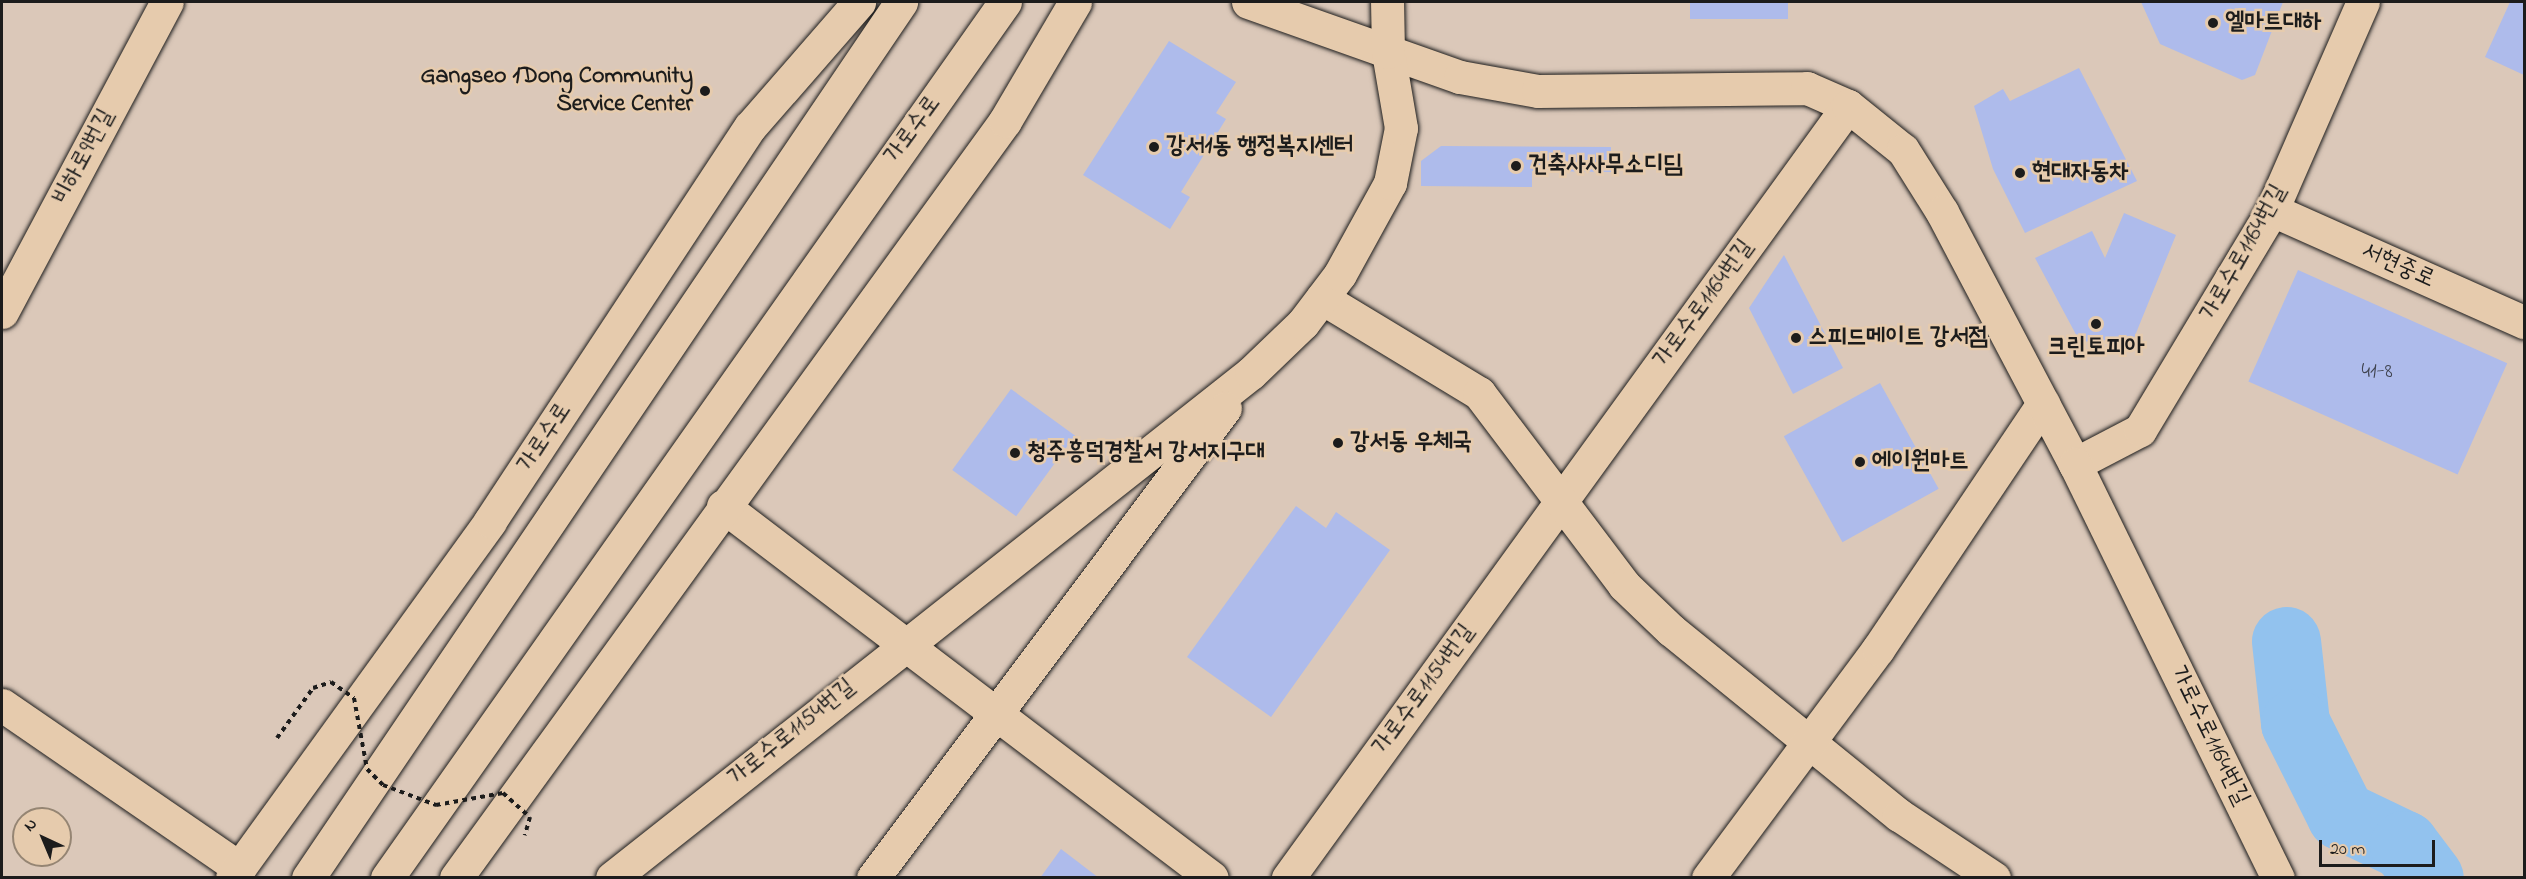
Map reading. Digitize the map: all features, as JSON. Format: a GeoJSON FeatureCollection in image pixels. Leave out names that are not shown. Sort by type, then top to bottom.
{"type":"FeatureCollection","features":[{"type":"Feature","properties":{"kind":"street","name":"비하로9번길"},"geometry":{"type":"LineString","coordinates":[[2,312],[167,2]]}},
{"type":"Feature","properties":{"kind":"street","name":"가로수로"},"geometry":{"type":"LineString","coordinates":[[236,873],[490,521],[750,127],[859,2]]}},
{"type":"Feature","properties":{"kind":"street"},"geometry":{"type":"LineString","coordinates":[[308,878],[901,2]]}},
{"type":"Feature","properties":{"kind":"street","name":"가로수로"},"geometry":{"type":"LineString","coordinates":[[387,878],[1005,2]]}},
{"type":"Feature","properties":{"kind":"street"},"geometry":{"type":"LineString","coordinates":[[456,878],[723,506],[1005,121],[1075,2]]}},
{"type":"Feature","properties":{"kind":"street","name":"가로수로1164번길"},"geometry":{"type":"LineString","coordinates":[[1248,2],[1460,77],[1538,90],[1807,87],[1848,106],[1903,150],[2075,464],[2278,878]]}},
{"type":"Feature","properties":{"kind":"street"},"geometry":{"type":"LineString","coordinates":[[873,878],[1251,374],[1322,298],[1390,183],[1401,128],[1388,52],[1387,2]]}},
{"type":"Feature","properties":{"kind":"street","name":"가로수로1164번길"},"geometry":{"type":"LineString","coordinates":[[2075,464],[2140,430],[2272,210],[2363,2]]}},
{"type":"Feature","properties":{"kind":"street","name":"가로수로1164번길"},"geometry":{"type":"LineString","coordinates":[[1560,502],[1848,106]]}},
{"type":"Feature","properties":{"kind":"street","name":"서현중로"},"geometry":{"type":"LineString","coordinates":[[2272,210],[2524,322]]}},
{"type":"Feature","properties":{"kind":"street"},"geometry":{"type":"LineString","coordinates":[[1322,298],[1479,393],[1560,502],[1647,607],[1899,815],[1994,878]]}},
{"type":"Feature","properties":{"kind":"street","name":"가로수로1154번길"},"geometry":{"type":"LineString","coordinates":[[612,878],[902,645],[1251,374]]}},
{"type":"Feature","properties":{"kind":"street"},"geometry":{"type":"LineString","coordinates":[[1708,878],[1878,649],[2043,403]]}},
{"type":"Feature","properties":{"kind":"street","name":"가로수로1154번길"},"geometry":{"type":"LineString","coordinates":[[1288,878],[1560,502]]}},
{"type":"Feature","properties":{"kind":"street"},"geometry":{"type":"LineString","coordinates":[[723,506],[994,716],[1212,878]]}},
{"type":"Feature","properties":{"kind":"street"},"geometry":{"type":"LineString","coordinates":[[2,705],[236,873]]}},
{"type":"Feature","properties":{"kind":"path"},"geometry":{"type":"LineString","coordinates":[[277,738],[313,688],[331,682],[354,698],[367,769],[383,785],[435,804],[504,794],[530,817],[525,835]]}},
{"type":"Feature","properties":{"kind":"building"},"geometry":{"type":"Polygon","coordinates":[[[1690,2],[1788,2],[1788,19],[1690,19],[1690,2]]]}},
{"type":"Feature","properties":{"kind":"building","name":"엘마트대하"},"geometry":{"type":"Polygon","coordinates":[[[2141,2],[2283,2],[2255,75],[2242,80],[2160,44],[2141,2]]]}},
{"type":"Feature","properties":{"kind":"building"},"geometry":{"type":"Polygon","coordinates":[[[2510,2],[2524,2],[2524,75],[2485,57],[2510,2]]]}},
{"type":"Feature","properties":{"kind":"building","name":"강서1동 행정복지센터"},"geometry":{"type":"Polygon","coordinates":[[[1169,41],[1236,82],[1216,113],[1226,119],[1181,192],[1190,197],[1170,229],[1083,175],[1169,41]]]}},
{"type":"Feature","properties":{"kind":"building"},"geometry":{"type":"Polygon","coordinates":[[[2079,68],[2137,181],[2025,233],[1993,169],[1974,106],[2003,89],[2010,101],[2079,68]]]}},
{"type":"Feature","properties":{"kind":"building","name":"건축사사무소디딤"},"geometry":{"type":"Polygon","coordinates":[[[1441,146],[1611,147],[1611,172],[1532,171],[1532,187],[1421,186],[1421,161],[1441,146]]]}},
{"type":"Feature","properties":{"kind":"building"},"geometry":{"type":"Polygon","coordinates":[[[2124,213],[2176,235],[2134,338],[2080,342],[2035,258],[2092,231],[2105,258],[2124,213]]]}},
{"type":"Feature","properties":{"kind":"building","name":"스피드메이트 강서점"},"geometry":{"type":"Polygon","coordinates":[[[1784,255],[1843,368],[1793,394],[1749,308],[1784,255]]]}},
{"type":"Feature","properties":{"kind":"building"},"geometry":{"type":"Polygon","coordinates":[[[2298,270],[2507,363],[2458,475],[2248,381],[2298,270]]]}},
{"type":"Feature","properties":{"kind":"building","name":"에이원마트"},"geometry":{"type":"Polygon","coordinates":[[[1880,383],[1939,489],[1842,542],[1784,436],[1880,383]]]}},
{"type":"Feature","properties":{"kind":"building","name":"청주흥덕경찰서 강서지구대"},"geometry":{"type":"Polygon","coordinates":[[[1011,389],[1075,435],[1016,516],[952,470],[1011,389]]]}},
{"type":"Feature","properties":{"kind":"building"},"geometry":{"type":"Polygon","coordinates":[[[1296,506],[1326,528],[1336,512],[1390,550],[1271,717],[1187,657],[1296,506]]]}},
{"type":"Feature","properties":{"kind":"building"},"geometry":{"type":"Polygon","coordinates":[[[1061,849],[1099,878],[1040,878],[1061,849]]]}},
{"type":"Feature","properties":{"kind":"waterway"},"geometry":{"type":"LineString","coordinates":[[2286,641],[2295,723],[2341,815],[2404,845],[2429,878]]}},
{"type":"Feature","properties":{"kind":"place","name":"엘마트대하"},"geometry":{"type":"Point","coordinates":[2213,23]}},
{"type":"Feature","properties":{"kind":"place","name":"Gangseo 1Dong Community Service Center"},"geometry":{"type":"Point","coordinates":[705,91]}},
{"type":"Feature","properties":{"kind":"place","name":"강서1동 행정복지센터"},"geometry":{"type":"Point","coordinates":[1154,147]}},
{"type":"Feature","properties":{"kind":"place","name":"건축사사무소디딤"},"geometry":{"type":"Point","coordinates":[1516,166]}},
{"type":"Feature","properties":{"kind":"place","name":"현대자동차"},"geometry":{"type":"Point","coordinates":[2020,173]}},
{"type":"Feature","properties":{"kind":"place","name":"크린토피아"},"geometry":{"type":"Point","coordinates":[2096,324]}},
{"type":"Feature","properties":{"kind":"place","name":"스피드메이트 강서점"},"geometry":{"type":"Point","coordinates":[1796,338]}},
{"type":"Feature","properties":{"kind":"place","name":"강서동 우체국"},"geometry":{"type":"Point","coordinates":[1338,443]}},
{"type":"Feature","properties":{"kind":"place","name":"청주흥덕경찰서 강서지구대"},"geometry":{"type":"Point","coordinates":[1015,453]}},
{"type":"Feature","properties":{"kind":"place","name":"에이원마트"},"geometry":{"type":"Point","coordinates":[1860,462]}}]}
